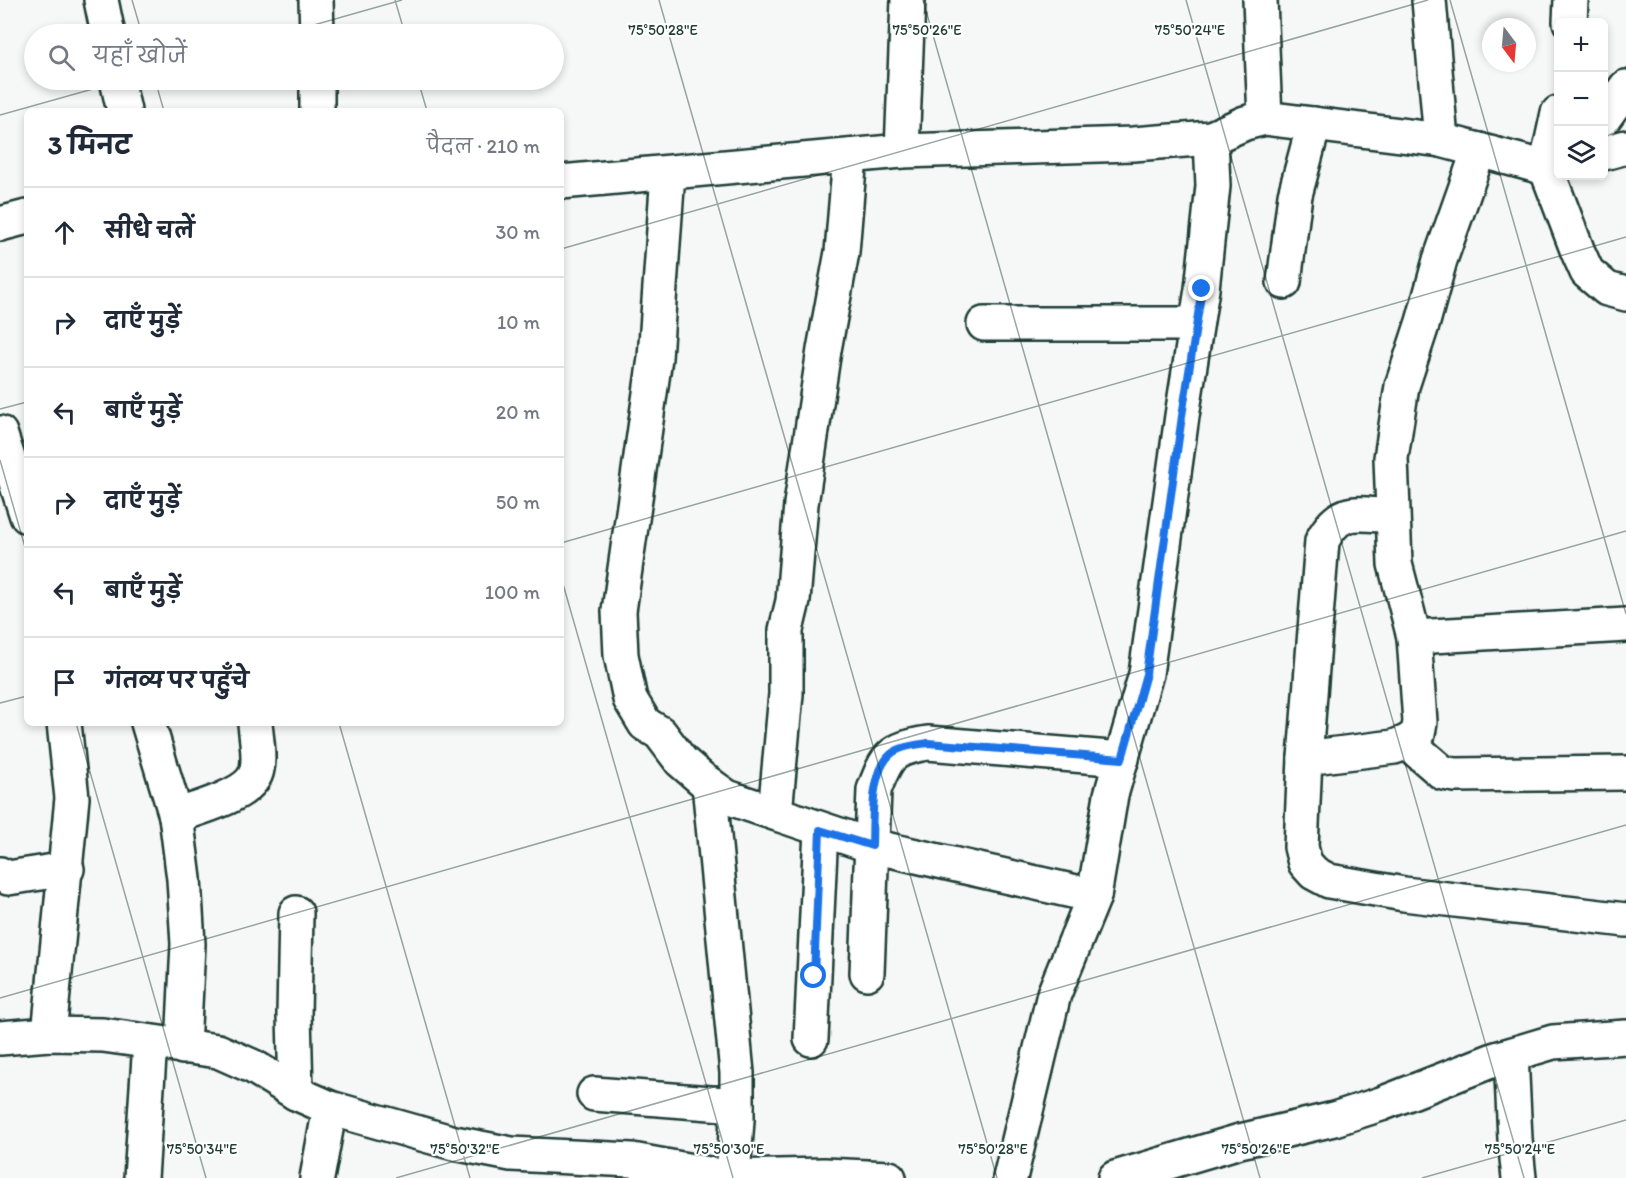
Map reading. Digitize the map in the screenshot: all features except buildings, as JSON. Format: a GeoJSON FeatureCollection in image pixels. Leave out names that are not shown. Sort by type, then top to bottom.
{"type":"FeatureCollection","features":[{"type":"Feature","properties":{"kind":"street"},"geometry":{"type":"LineString","coordinates":[[101,0],[106,24]]}},
{"type":"Feature","properties":{"kind":"street"},"geometry":{"type":"LineString","coordinates":[[316,0],[317,24]]}},
{"type":"Feature","properties":{"kind":"street"},"geometry":{"type":"LineString","coordinates":[[902,151],[908,0]]}},
{"type":"Feature","properties":{"kind":"street"},"geometry":{"type":"LineString","coordinates":[[1260,0],[1265,118]]}},
{"type":"Feature","properties":{"kind":"street"},"geometry":{"type":"LineString","coordinates":[[1429,0],[1441,140]]}},
{"type":"Feature","properties":{"kind":"street"},"geometry":{"type":"LineString","coordinates":[[1570,18],[1571,0]]}},
{"type":"Feature","properties":{"kind":"street"},"geometry":{"type":"LineString","coordinates":[[1608,112],[1626,87]]}},
{"type":"Feature","properties":{"kind":"street"},"geometry":{"type":"LineString","coordinates":[[119,90],[123,108]]}},
{"type":"Feature","properties":{"kind":"street"},"geometry":{"type":"LineString","coordinates":[[317,90],[317,108]]}},
{"type":"Feature","properties":{"kind":"street"},"geometry":{"type":"LineString","coordinates":[[564,182],[902,151],[1133,144],[1210,138],[1245,123],[1265,118],[1441,140],[1552,166]]}},
{"type":"Feature","properties":{"kind":"street"},"geometry":{"type":"LineString","coordinates":[[1284,282],[1295,195],[1314,124]]}},
{"type":"Feature","properties":{"kind":"street"},"geometry":{"type":"LineString","coordinates":[[1557,126],[1552,166],[1578,252],[1587,272],[1607,289],[1626,294]]}},
{"type":"Feature","properties":{"kind":"street"},"geometry":{"type":"LineString","coordinates":[[1010,1178],[1054,994],[1094,896],[1111,795],[1146,674],[1196,324],[1213,186],[1210,138]]}},
{"type":"Feature","properties":{"kind":"street"},"geometry":{"type":"LineString","coordinates":[[1608,152],[1626,147]]}},
{"type":"Feature","properties":{"kind":"street"},"geometry":{"type":"LineString","coordinates":[[1305,758],[1394,747],[1418,734],[1420,722],[1414,637],[1395,564],[1390,458],[1402,386],[1440,260],[1479,150]]}},
{"type":"Feature","properties":{"kind":"street"},"geometry":{"type":"LineString","coordinates":[[775,813],[786,694],[786,630],[792,601],[801,504],[824,350],[842,252],[850,156]]}},
{"type":"Feature","properties":{"kind":"street"},"geometry":{"type":"LineString","coordinates":[[668,173],[655,358],[619,610],[621,655],[630,699],[645,724],[660,733],[681,760],[727,797],[872,846],[1094,896]]}},
{"type":"Feature","properties":{"kind":"street"},"geometry":{"type":"LineString","coordinates":[[0,224],[24,218]]}},
{"type":"Feature","properties":{"kind":"street"},"geometry":{"type":"LineString","coordinates":[[984,324],[1196,324]]}},
{"type":"Feature","properties":{"kind":"street"},"geometry":{"type":"LineString","coordinates":[[0,433],[24,507]]}},
{"type":"Feature","properties":{"kind":"street"},"geometry":{"type":"LineString","coordinates":[[1392,516],[1354,514],[1338,518],[1328,529],[1322,541],[1305,758],[1301,847],[1305,863],[1314,873],[1329,881],[1404,894],[1626,920]]}},
{"type":"Feature","properties":{"kind":"street"},"geometry":{"type":"LineString","coordinates":[[1414,637],[1626,625]]}},
{"type":"Feature","properties":{"kind":"street"},"geometry":{"type":"LineString","coordinates":[[49,1034],[67,869],[72,798],[64,726]]}},
{"type":"Feature","properties":{"kind":"street"},"geometry":{"type":"LineString","coordinates":[[149,726],[176,816],[184,879],[188,944],[183,1047]]}},
{"type":"Feature","properties":{"kind":"street"},"geometry":{"type":"LineString","coordinates":[[176,816],[242,791],[252,782],[258,769],[255,726]]}},
{"type":"Feature","properties":{"kind":"street"},"geometry":{"type":"LineString","coordinates":[[1407,742],[1443,773],[1455,775],[1626,772]]}},
{"type":"Feature","properties":{"kind":"street"},"geometry":{"type":"LineString","coordinates":[[867,973],[874,790],[891,754],[910,746],[928,743],[1122,759]]}},
{"type":"Feature","properties":{"kind":"street"},"geometry":{"type":"LineString","coordinates":[[709,784],[737,1073],[733,1176]]}},
{"type":"Feature","properties":{"kind":"street"},"geometry":{"type":"LineString","coordinates":[[811,1039],[820,830]]}},
{"type":"Feature","properties":{"kind":"street"},"geometry":{"type":"LineString","coordinates":[[0,874],[8,878],[67,869]]}},
{"type":"Feature","properties":{"kind":"street"},"geometry":{"type":"LineString","coordinates":[[296,913],[294,1016],[296,1093]]}},
{"type":"Feature","properties":{"kind":"street"},"geometry":{"type":"LineString","coordinates":[[0,1038],[49,1034],[103,1035],[218,1051],[254,1067],[296,1093],[330,1108],[454,1143],[511,1154],[632,1160],[733,1176],[824,1175],[889,1178]]}},
{"type":"Feature","properties":{"kind":"street"},"geometry":{"type":"LineString","coordinates":[[1115,1178],[1240,1141],[1334,1119],[1372,1107],[1511,1054],[1554,1042],[1626,1037]]}},
{"type":"Feature","properties":{"kind":"street"},"geometry":{"type":"LineString","coordinates":[[141,1178],[150,1042]]}},
{"type":"Feature","properties":{"kind":"street"},"geometry":{"type":"LineString","coordinates":[[1511,1054],[1519,1178]]}},
{"type":"Feature","properties":{"kind":"street"},"geometry":{"type":"LineString","coordinates":[[594,1094],[737,1105]]}},
{"type":"Feature","properties":{"kind":"street"},"geometry":{"type":"LineString","coordinates":[[317,1178],[330,1108]]}},
{"type":"Feature","properties":{"kind":"route"},"geometry":{"type":"LineString","coordinates":[[814,976],[820,830],[872,846],[874,790],[891,754],[910,746],[928,743],[1122,759],[1146,674],[1202,289]]}}]}
